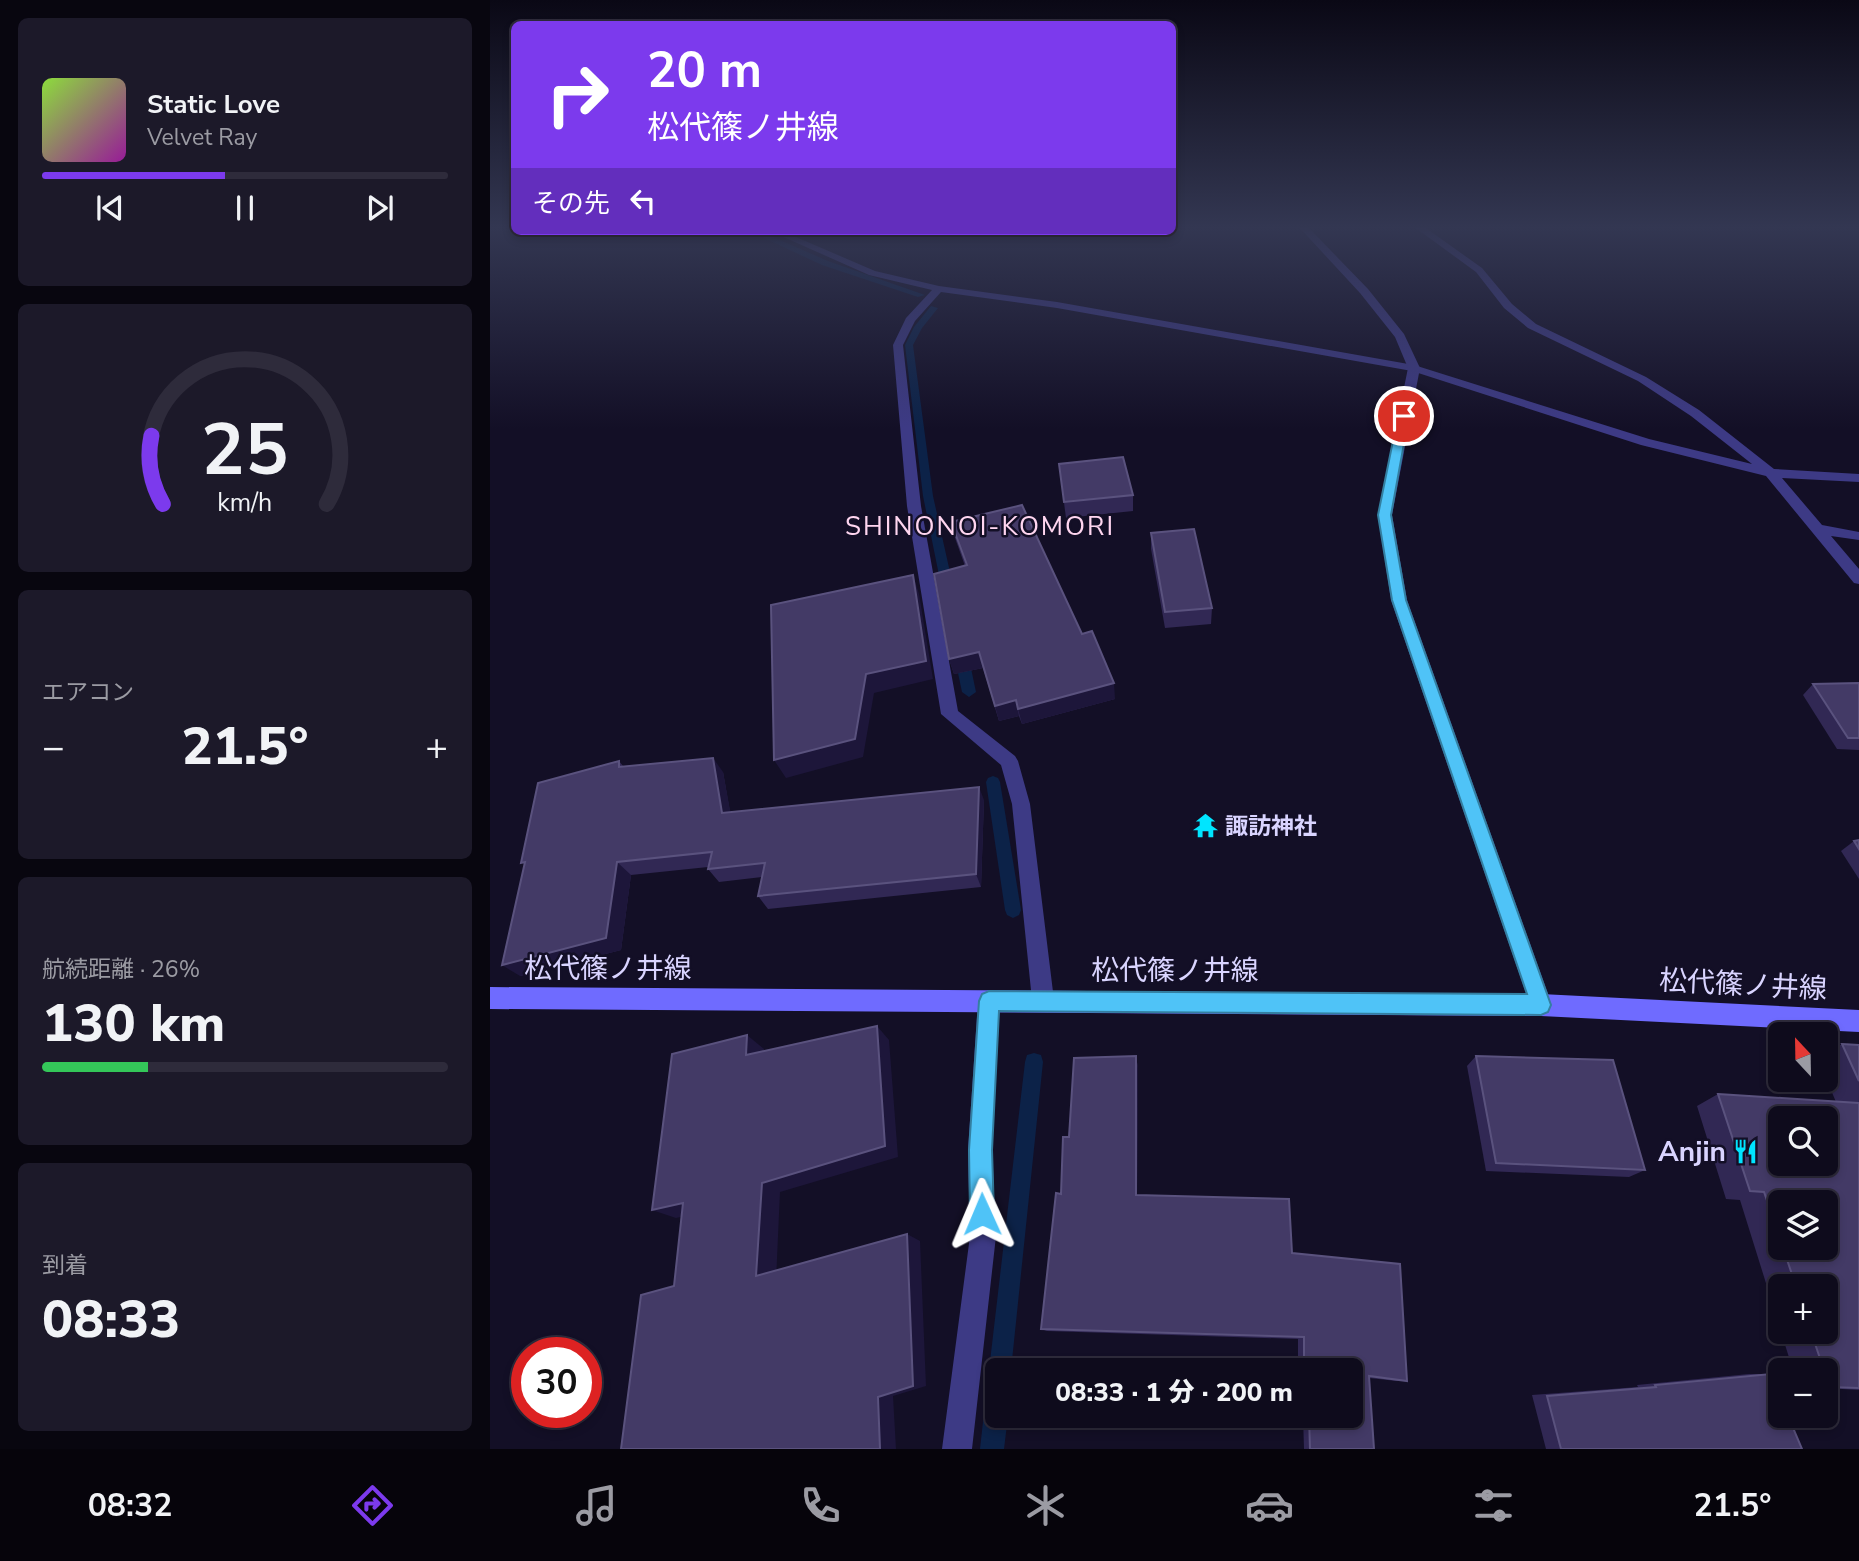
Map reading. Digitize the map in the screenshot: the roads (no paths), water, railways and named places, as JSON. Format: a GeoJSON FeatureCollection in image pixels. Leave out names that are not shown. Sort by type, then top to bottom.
{"type":"FeatureCollection","features":[{"type":"Feature","properties":{"kind":"main road","name":"松代篠ノ井線"},"geometry":{"type":"LineString","coordinates":[[490,998],[1541,1005],[1859,1021]]}},
{"type":"Feature","properties":{"kind":"street"},"geometry":{"type":"LineString","coordinates":[[935,294],[911,320],[898,345],[914,506],[950,715],[1009,761],[1021,804],[1043,1000]]}},
{"type":"Feature","properties":{"kind":"street"},"geometry":{"type":"LineString","coordinates":[[971,294],[1071,308],[1414,368],[1645,442],[1771,473],[1859,478]]}},
{"type":"Feature","properties":{"kind":"street"},"geometry":{"type":"LineString","coordinates":[[1366,294],[1400,336],[1414,368],[1385,515],[1399,600],[1541,1005]]}},
{"type":"Feature","properties":{"kind":"street"},"geometry":{"type":"LineString","coordinates":[[1498,294],[1532,326],[1642,379],[1695,414],[1771,473],[1859,579]]}},
{"type":"Feature","properties":{"kind":"street"},"geometry":{"type":"LineString","coordinates":[[1818,530],[1859,536]]}},
{"type":"Feature","properties":{"kind":"street"},"geometry":{"type":"LineString","coordinates":[[957,1449],[983,1236],[980,1150],[989,1001]]}},
{"type":"Feature","properties":{"kind":"waterway"},"geometry":{"type":"LineString","coordinates":[[917,294],[921,295]]}},
{"type":"Feature","properties":{"kind":"waterway"},"geometry":{"type":"LineString","coordinates":[[934,308],[918,327],[909,345],[928,496],[948,590]]}},
{"type":"Feature","properties":{"kind":"waterway"},"geometry":{"type":"LineString","coordinates":[[961,654],[969,692]]}},
{"type":"Feature","properties":{"kind":"waterway"},"geometry":{"type":"LineString","coordinates":[[993,782],[1013,910]]}},
{"type":"Feature","properties":{"kind":"waterway"},"geometry":{"type":"LineString","coordinates":[[1001,1358],[1034,1062]]}},
{"type":"Feature","properties":{"kind":"waterway"},"geometry":{"type":"LineString","coordinates":[[992,1449],[994,1428]]}},
{"type":"Feature","properties":{"kind":"place","name":"諏訪神社"},"geometry":{"type":"Point","coordinates":[1205,826]}},
{"type":"Feature","properties":{"kind":"place","name":"Anjin"},"geometry":{"type":"Point","coordinates":[1746,1152]}},
{"type":"Feature","properties":{"kind":"district","name":"SHINONOI-KOMORI"},"geometry":{"type":"Point","coordinates":[980,526]}}]}
